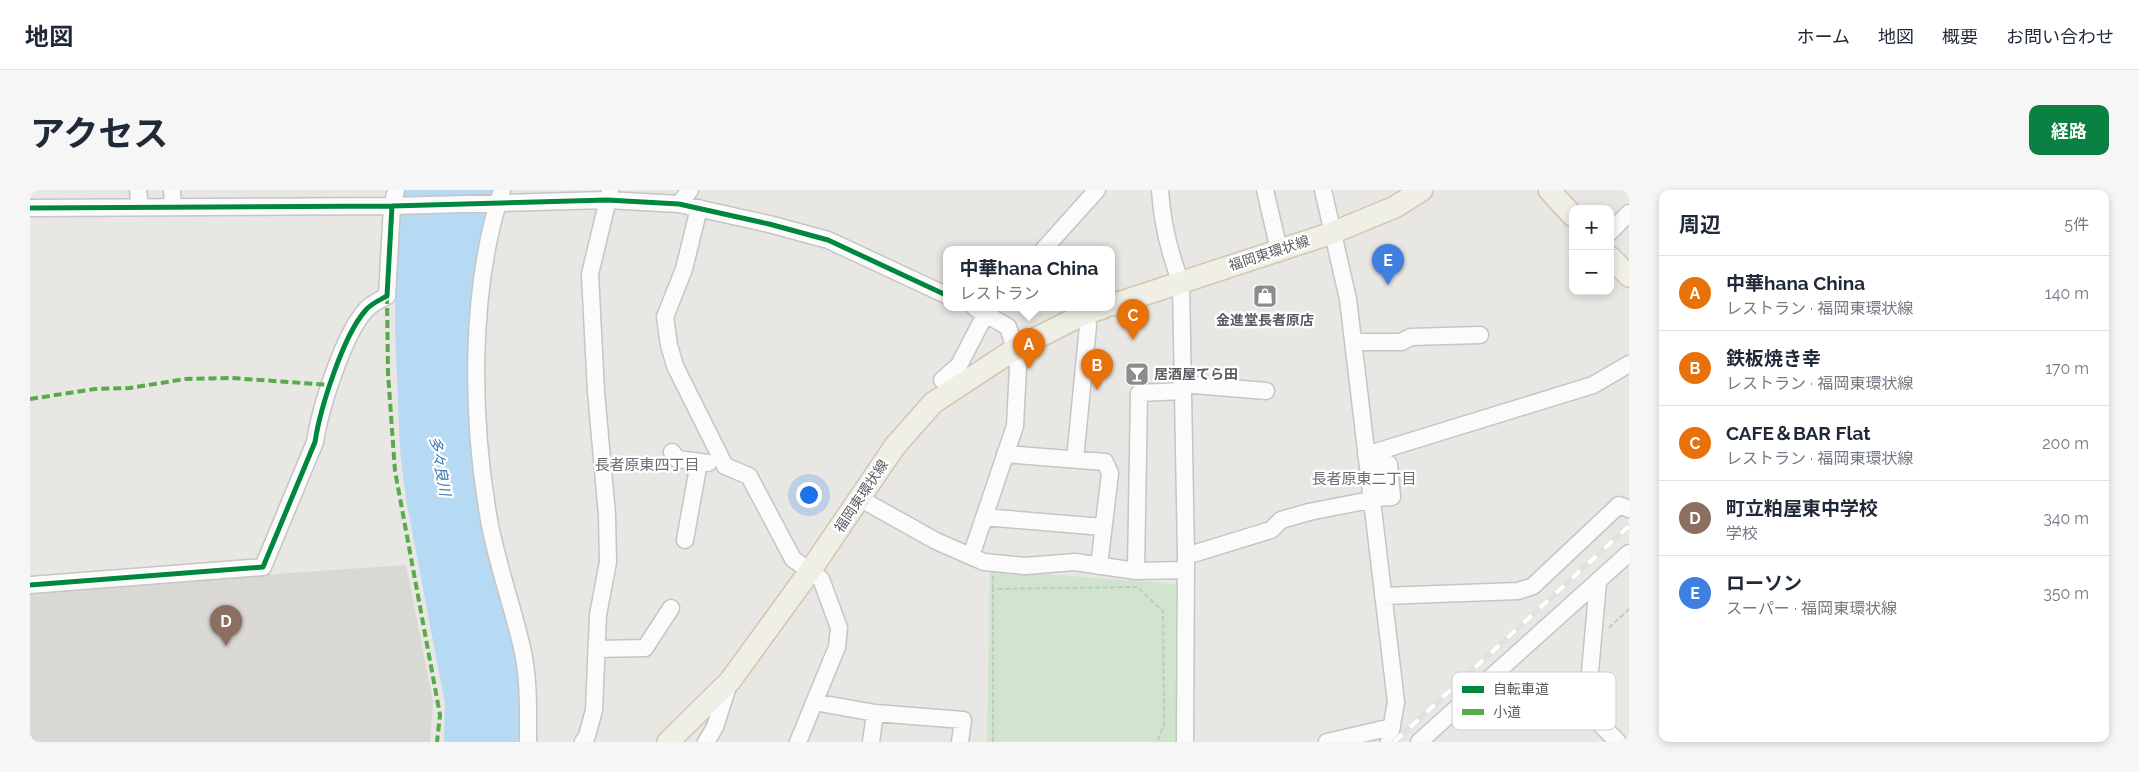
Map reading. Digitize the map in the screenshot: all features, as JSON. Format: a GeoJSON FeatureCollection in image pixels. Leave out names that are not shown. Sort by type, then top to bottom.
{"type":"FeatureCollection","features":[{"type":"Feature","properties":{"kind":"main road","name":"福岡東環状線"},"geometry":{"type":"LineString","coordinates":[[1115,304],[1332,233],[1396,207],[1422,190]]}},
{"type":"Feature","properties":{"kind":"main road"},"geometry":{"type":"LineString","coordinates":[[1549,190],[1569,212]]}},
{"type":"Feature","properties":{"kind":"main road"},"geometry":{"type":"LineString","coordinates":[[1614,261],[1629,276]]}},
{"type":"Feature","properties":{"kind":"main road","name":"福岡東環状線"},"geometry":{"type":"LineString","coordinates":[[668,742],[730,681],[810,570],[895,446],[933,402],[1016,349],[1093,311]]}},
{"type":"Feature","properties":{"kind":"street"},"geometry":{"type":"LineString","coordinates":[[138,190],[140,207]]}},
{"type":"Feature","properties":{"kind":"street"},"geometry":{"type":"LineString","coordinates":[[679,204],[690,190]]}},
{"type":"Feature","properties":{"kind":"street"},"geometry":{"type":"LineString","coordinates":[[1047,246],[1097,190]]}},
{"type":"Feature","properties":{"kind":"street"},"geometry":{"type":"LineString","coordinates":[[1160,190],[1161,213],[1168,248],[1181,283],[1185,563],[1185,742]]}},
{"type":"Feature","properties":{"kind":"street"},"geometry":{"type":"LineString","coordinates":[[1265,190],[1279,250]]}},
{"type":"Feature","properties":{"kind":"street"},"geometry":{"type":"LineString","coordinates":[[1323,190],[1348,299],[1366,455],[1371,481],[1370,500],[1396,702],[1390,735],[1327,742]]}},
{"type":"Feature","properties":{"kind":"street"},"geometry":{"type":"LineString","coordinates":[[30,208],[140,207],[172,198],[394,198],[608,195],[699,208],[828,240],[943,294]]}},
{"type":"Feature","properties":{"kind":"street"},"geometry":{"type":"LineString","coordinates":[[583,742],[587,736],[594,710],[598,615],[608,562],[607,515],[596,392],[590,274],[608,195]]}},
{"type":"Feature","properties":{"kind":"street"},"geometry":{"type":"LineString","coordinates":[[500,196],[486,253],[480,297],[477,410],[480,452],[489,521],[523,653],[527,688],[528,742]]}},
{"type":"Feature","properties":{"kind":"street"},"geometry":{"type":"LineString","coordinates":[[30,586],[263,568],[316,442],[318,421],[352,329],[365,310],[388,296],[394,198]]}},
{"type":"Feature","properties":{"kind":"street"},"geometry":{"type":"LineString","coordinates":[[699,208],[684,269],[665,317],[668,345],[675,366],[725,466]]}},
{"type":"Feature","properties":{"kind":"street"},"geometry":{"type":"LineString","coordinates":[[1614,228],[1629,213]]}},
{"type":"Feature","properties":{"kind":"street"},"geometry":{"type":"LineString","coordinates":[[942,380],[959,364],[984,311]]}},
{"type":"Feature","properties":{"kind":"street"},"geometry":{"type":"LineString","coordinates":[[971,556],[1015,426],[1018,367],[1016,349],[1008,327],[985,311]]}},
{"type":"Feature","properties":{"kind":"street"},"geometry":{"type":"LineString","coordinates":[[1076,459],[1088,326],[1095,311]]}},
{"type":"Feature","properties":{"kind":"street"},"geometry":{"type":"LineString","coordinates":[[1353,342],[1401,342],[1411,337],[1480,335]]}},
{"type":"Feature","properties":{"kind":"street"},"geometry":{"type":"LineString","coordinates":[[1366,455],[1593,385],[1629,364]]}},
{"type":"Feature","properties":{"kind":"street"},"geometry":{"type":"LineString","coordinates":[[1136,571],[1139,393],[1182,387],[1266,391]]}},
{"type":"Feature","properties":{"kind":"street"},"geometry":{"type":"LineString","coordinates":[[672,452],[677,459],[725,466],[749,476],[793,559],[821,579],[840,635],[837,647],[798,742]]}},
{"type":"Feature","properties":{"kind":"street"},"geometry":{"type":"LineString","coordinates":[[1005,454],[1105,462],[1110,473],[1099,566]]}},
{"type":"Feature","properties":{"kind":"street"},"geometry":{"type":"LineString","coordinates":[[685,540],[699,462]]}},
{"type":"Feature","properties":{"kind":"street"},"geometry":{"type":"LineString","coordinates":[[859,498],[936,541],[984,562],[1025,566],[1075,562],[1136,571],[1185,563],[1271,530],[1281,520],[1309,512],[1370,500]]}},
{"type":"Feature","properties":{"kind":"street"},"geometry":{"type":"LineString","coordinates":[[1383,596],[1518,592],[1533,586],[1619,505],[1629,509]]}},
{"type":"Feature","properties":{"kind":"street"},"geometry":{"type":"LineString","coordinates":[[984,517],[1103,527]]}},
{"type":"Feature","properties":{"kind":"street"},"geometry":{"type":"LineString","coordinates":[[1496,672],[1628,555]]}},
{"type":"Feature","properties":{"kind":"street"},"geometry":{"type":"LineString","coordinates":[[1589,672],[1598,582]]}},
{"type":"Feature","properties":{"kind":"street"},"geometry":{"type":"LineString","coordinates":[[597,648],[645,648],[671,608]]}},
{"type":"Feature","properties":{"kind":"street"},"geometry":{"type":"LineString","coordinates":[[706,742],[715,727],[730,681]]}},
{"type":"Feature","properties":{"kind":"street"},"geometry":{"type":"LineString","coordinates":[[814,702],[876,713],[962,720],[960,742]]}},
{"type":"Feature","properties":{"kind":"street"},"geometry":{"type":"LineString","coordinates":[[1419,742],[1452,711]]}},
{"type":"Feature","properties":{"kind":"street"},"geometry":{"type":"LineString","coordinates":[[871,742],[876,713]]}},
{"type":"Feature","properties":{"kind":"street"},"geometry":{"type":"LineString","coordinates":[[1606,730],[1618,742]]}},
{"type":"Feature","properties":{"kind":"path"},"geometry":{"type":"LineString","coordinates":[[993,742],[993,588],[1138,587],[1163,611],[1164,725],[1157,742]]}},
{"type":"Feature","properties":{"kind":"path"},"geometry":{"type":"LineString","coordinates":[[1592,643],[1629,609]]}},
{"type":"Feature","properties":{"kind":"shaded area"},"geometry":{"type":"Polygon","coordinates":[[[406,565],[433,701],[430,742],[30,742],[30,591],[406,565]]]}},
{"type":"Feature","properties":{"kind":"green space"},"geometry":{"type":"Polygon","coordinates":[[[990,570],[1176,584],[1176,742],[987,742],[990,570]]]}},
{"type":"Feature","properties":{"kind":"water","name":"多々良川"},"geometry":{"type":"Polygon","coordinates":[[[403,190],[493,190],[485,221],[469,356],[507,614],[522,683],[525,742],[444,742],[445,704],[406,499],[400,450],[395,330],[396,241],[403,190]]]}},
{"type":"Feature","properties":{"kind":"railway"},"geometry":{"type":"LineString","coordinates":[[1470,672],[1629,526]]}},
{"type":"Feature","properties":{"kind":"railway"},"geometry":{"type":"LineString","coordinates":[[1394,742],[1452,689]]}},
{"type":"Feature","properties":{"kind":"marked path"},"geometry":{"type":"LineString","coordinates":[[387,296],[388,373],[395,471],[440,715],[437,742]]}},
{"type":"Feature","properties":{"kind":"marked path"},"geometry":{"type":"LineString","coordinates":[[30,399],[95,389],[130,388],[185,379],[232,378],[330,385]]}},
{"type":"Feature","properties":{"kind":"cycle path"},"geometry":{"type":"LineString","coordinates":[[30,208],[392,206],[607,200],[679,204],[769,224],[828,240],[943,294]]}},
{"type":"Feature","properties":{"kind":"cycle path"},"geometry":{"type":"LineString","coordinates":[[30,585],[263,567],[315,442],[327,393],[349,337],[367,309],[375,302],[387,296],[392,206]]}},
{"type":"Feature","properties":{"kind":"place","name":"ローソン"},"geometry":{"type":"Point","coordinates":[1388,285]}},
{"type":"Feature","properties":{"kind":"place","name":"金進堂長者原店"},"geometry":{"type":"Point","coordinates":[1265,296]}},
{"type":"Feature","properties":{"kind":"place","name":"CAFE＆BAR Flat"},"geometry":{"type":"Point","coordinates":[1133,340]}},
{"type":"Feature","properties":{"kind":"place","name":"中華hana China"},"geometry":{"type":"Point","coordinates":[1029,369]}},
{"type":"Feature","properties":{"kind":"place","name":"居酒屋てら田"},"geometry":{"type":"Point","coordinates":[1137,374]}},
{"type":"Feature","properties":{"kind":"place","name":"鉄板焼き幸"},"geometry":{"type":"Point","coordinates":[1097,390]}},
{"type":"Feature","properties":{"kind":"place","name":"町立粕屋東中学校"},"geometry":{"type":"Point","coordinates":[226,646]}},
{"type":"Feature","properties":{"kind":"district","name":"長者原東四丁目"},"geometry":{"type":"Point","coordinates":[647,465]}},
{"type":"Feature","properties":{"kind":"district","name":"長者原東二丁目"},"geometry":{"type":"Point","coordinates":[1364,479]}}]}
